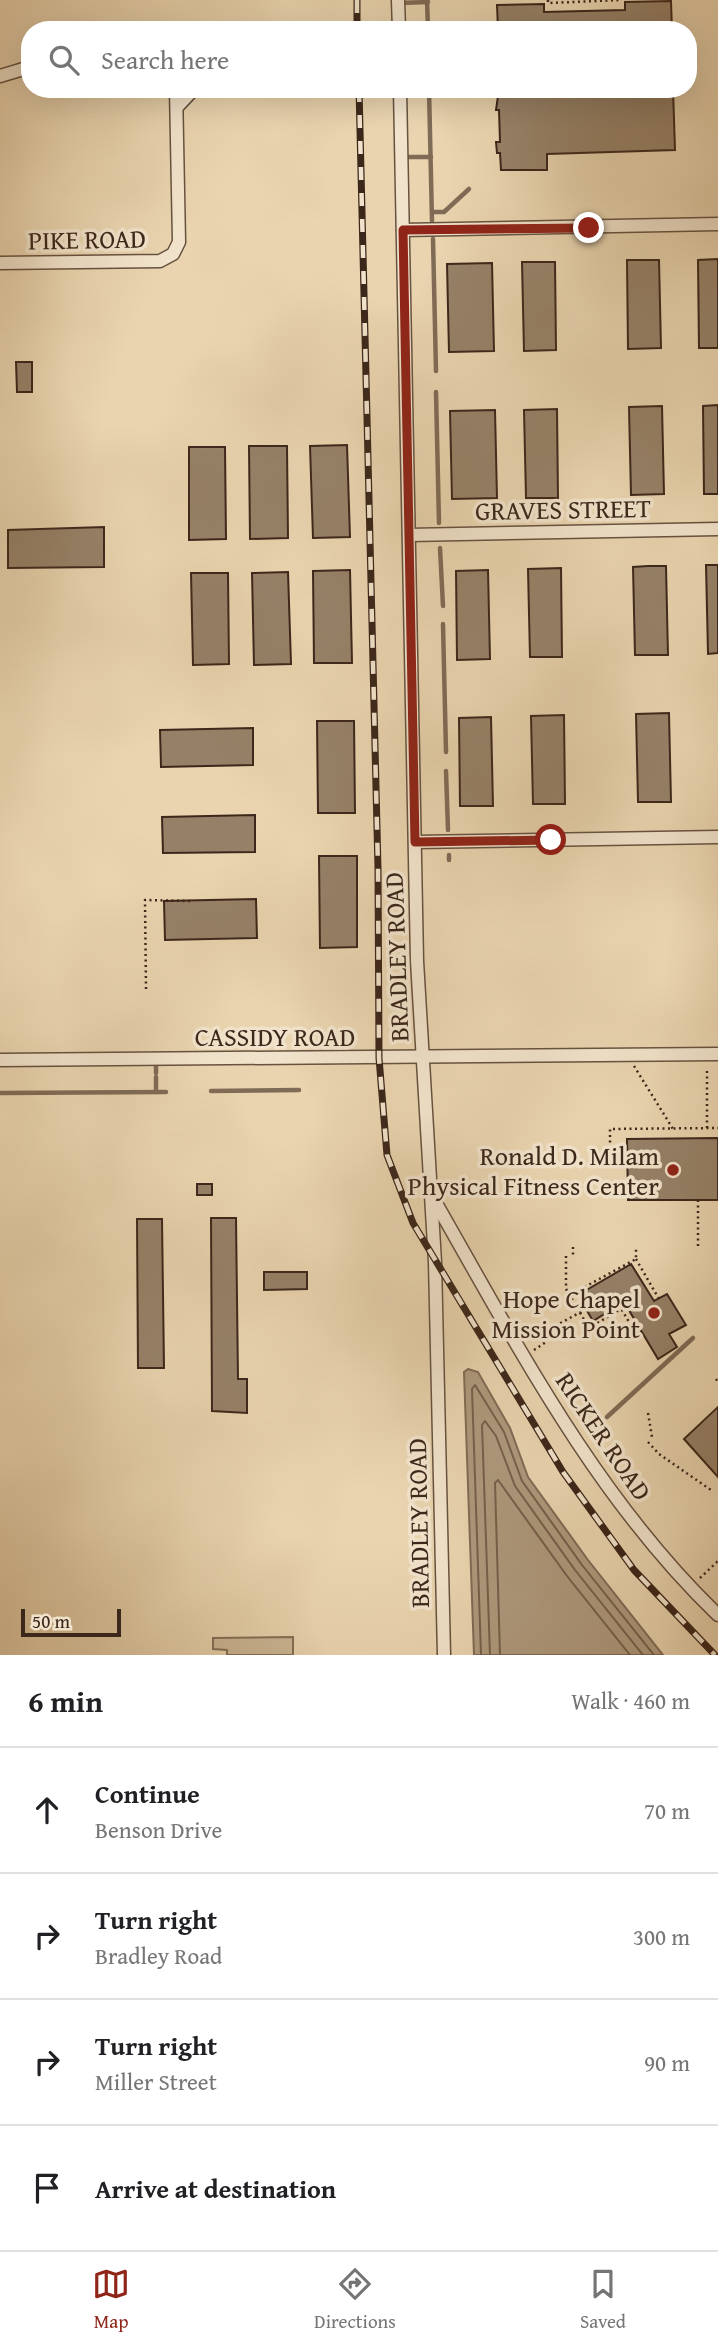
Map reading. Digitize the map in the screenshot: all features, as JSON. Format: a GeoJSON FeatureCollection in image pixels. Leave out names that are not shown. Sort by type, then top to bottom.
{"type":"FeatureCollection","features":[{"type":"Feature","properties":{"kind":"street"},"geometry":{"type":"LineString","coordinates":[[398,0],[399,21]]}},
{"type":"Feature","properties":{"kind":"street"},"geometry":{"type":"LineString","coordinates":[[0,76],[21,70]]}},
{"type":"Feature","properties":{"kind":"street"},"geometry":{"type":"LineString","coordinates":[[176,98],[177,107]]}},
{"type":"Feature","properties":{"kind":"street"},"geometry":{"type":"LineString","coordinates":[[177,107],[186,98]]}},
{"type":"Feature","properties":{"kind":"street","name":"BRADLEY ROAD"},"geometry":{"type":"LineString","coordinates":[[400,98],[415,842],[431,1194],[444,1655]]}},
{"type":"Feature","properties":{"kind":"street","name":"PIKE ROAD"},"geometry":{"type":"LineString","coordinates":[[0,263],[160,261],[173,254],[179,242],[177,107]]}},
{"type":"Feature","properties":{"kind":"street"},"geometry":{"type":"LineString","coordinates":[[403,230],[718,224]]}},
{"type":"Feature","properties":{"kind":"street","name":"GRAVES STREET"},"geometry":{"type":"LineString","coordinates":[[409,535],[718,529]]}},
{"type":"Feature","properties":{"kind":"street"},"geometry":{"type":"LineString","coordinates":[[415,842],[718,837]]}},
{"type":"Feature","properties":{"kind":"street","name":"CASSIDY ROAD"},"geometry":{"type":"LineString","coordinates":[[0,1060],[713,1054]]}},
{"type":"Feature","properties":{"kind":"street","name":"RICKER ROAD"},"geometry":{"type":"LineString","coordinates":[[431,1194],[516,1341],[591,1461],[640,1529],[718,1615]]}},
{"type":"Feature","properties":{"kind":"path"},"geometry":{"type":"LineString","coordinates":[[548,0],[548,3],[621,0]]}},
{"type":"Feature","properties":{"kind":"path"},"geometry":{"type":"LineString","coordinates":[[146,989],[145,900],[190,901]]}},
{"type":"Feature","properties":{"kind":"path"},"geometry":{"type":"LineString","coordinates":[[707,1128],[713,1054]]}},
{"type":"Feature","properties":{"kind":"path"},"geometry":{"type":"LineString","coordinates":[[627,1055],[673,1129]]}},
{"type":"Feature","properties":{"kind":"path"},"geometry":{"type":"LineString","coordinates":[[610,1159],[610,1129],[718,1128]]}},
{"type":"Feature","properties":{"kind":"path"},"geometry":{"type":"LineString","coordinates":[[591,1166],[598,1159],[628,1158]]}},
{"type":"Feature","properties":{"kind":"path"},"geometry":{"type":"LineString","coordinates":[[611,1182],[628,1182]]}},
{"type":"Feature","properties":{"kind":"path"},"geometry":{"type":"LineString","coordinates":[[591,1192],[611,1192]]}},
{"type":"Feature","properties":{"kind":"path"},"geometry":{"type":"LineString","coordinates":[[698,1200],[698,1246]]}},
{"type":"Feature","properties":{"kind":"path"},"geometry":{"type":"LineString","coordinates":[[573,1247],[573,1256]]}},
{"type":"Feature","properties":{"kind":"path"},"geometry":{"type":"LineString","coordinates":[[636,1247],[636,1259],[659,1298]]}},
{"type":"Feature","properties":{"kind":"path"},"geometry":{"type":"LineString","coordinates":[[566,1256],[566,1289],[589,1328],[600,1319],[626,1306]]}},
{"type":"Feature","properties":{"kind":"path"},"geometry":{"type":"LineString","coordinates":[[570,1295],[636,1259]]}},
{"type":"Feature","properties":{"kind":"path"},"geometry":{"type":"LineString","coordinates":[[620,1308],[636,1334],[641,1331]]}},
{"type":"Feature","properties":{"kind":"path"},"geometry":{"type":"LineString","coordinates":[[541,1334],[586,1309]]}},
{"type":"Feature","properties":{"kind":"path"},"geometry":{"type":"LineString","coordinates":[[649,1413],[652,1437]]}},
{"type":"Feature","properties":{"kind":"path"},"geometry":{"type":"LineString","coordinates":[[648,1442],[659,1454],[711,1490]]}},
{"type":"Feature","properties":{"kind":"path"},"geometry":{"type":"LineString","coordinates":[[690,1587],[718,1561]]}},
{"type":"Feature","properties":{"kind":"shaded area"},"geometry":{"type":"Polygon","coordinates":[[[293,1637],[293,1655],[227,1655],[227,1650],[213,1649],[213,1638],[293,1637]]]}},
{"type":"Feature","properties":{"kind":"water"},"geometry":{"type":"Polygon","coordinates":[[[468,1369],[478,1372],[510,1428],[528,1477],[588,1560],[663,1655],[474,1655],[464,1372],[468,1369]]]}},
{"type":"Feature","properties":{"kind":"building"},"geometry":{"type":"Polygon","coordinates":[[[671,1],[672,21],[498,21],[497,5],[544,4],[544,12],[625,10],[625,2],[671,1]]]}},
{"type":"Feature","properties":{"kind":"building"},"geometry":{"type":"Polygon","coordinates":[[[498,98],[673,98],[675,150],[547,154],[547,170],[501,170],[496,142],[500,142],[499,110],[496,110],[498,98]]]}},
{"type":"Feature","properties":{"kind":"building"},"geometry":{"type":"Polygon","coordinates":[[[718,259],[718,348],[699,348],[698,260],[718,259]]]}},
{"type":"Feature","properties":{"kind":"building"},"geometry":{"type":"Polygon","coordinates":[[[627,260],[659,260],[661,348],[628,349],[627,260]]]}},
{"type":"Feature","properties":{"kind":"building"},"geometry":{"type":"Polygon","coordinates":[[[522,262],[555,262],[556,350],[524,351],[522,262]]]}},
{"type":"Feature","properties":{"kind":"building"},"geometry":{"type":"Polygon","coordinates":[[[492,263],[494,351],[449,352],[447,264],[492,263]]]}},
{"type":"Feature","properties":{"kind":"building"},"geometry":{"type":"Polygon","coordinates":[[[16,362],[32,362],[32,392],[17,392],[16,362]]]}},
{"type":"Feature","properties":{"kind":"building"},"geometry":{"type":"Polygon","coordinates":[[[718,405],[718,494],[704,494],[703,406],[718,405]]]}},
{"type":"Feature","properties":{"kind":"building"},"geometry":{"type":"Polygon","coordinates":[[[662,406],[664,494],[631,495],[629,407],[662,406]]]}},
{"type":"Feature","properties":{"kind":"building"},"geometry":{"type":"Polygon","coordinates":[[[557,409],[558,498],[526,498],[524,410],[557,409]]]}},
{"type":"Feature","properties":{"kind":"building"},"geometry":{"type":"Polygon","coordinates":[[[495,410],[497,498],[452,499],[450,411],[495,410]]]}},
{"type":"Feature","properties":{"kind":"building"},"geometry":{"type":"Polygon","coordinates":[[[347,445],[350,537],[313,538],[310,446],[347,445]]]}},
{"type":"Feature","properties":{"kind":"building"},"geometry":{"type":"Polygon","coordinates":[[[249,446],[287,446],[288,538],[250,539],[249,446]]]}},
{"type":"Feature","properties":{"kind":"building"},"geometry":{"type":"Polygon","coordinates":[[[189,447],[225,447],[226,539],[189,540],[189,447]]]}},
{"type":"Feature","properties":{"kind":"building"},"geometry":{"type":"Polygon","coordinates":[[[104,527],[104,567],[8,568],[8,530],[104,527]]]}},
{"type":"Feature","properties":{"kind":"building"},"geometry":{"type":"Polygon","coordinates":[[[706,565],[718,565],[718,653],[708,654],[706,565]]]}},
{"type":"Feature","properties":{"kind":"building"},"geometry":{"type":"Polygon","coordinates":[[[666,566],[668,655],[635,655],[633,567],[666,566]]]}},
{"type":"Feature","properties":{"kind":"building"},"geometry":{"type":"Polygon","coordinates":[[[561,568],[562,657],[530,657],[528,569],[561,568]]]}},
{"type":"Feature","properties":{"kind":"building"},"geometry":{"type":"Polygon","coordinates":[[[350,570],[352,663],[314,663],[313,571],[350,570]]]}},
{"type":"Feature","properties":{"kind":"building"},"geometry":{"type":"Polygon","coordinates":[[[488,570],[490,659],[457,660],[456,571],[488,570]]]}},
{"type":"Feature","properties":{"kind":"building"},"geometry":{"type":"Polygon","coordinates":[[[288,572],[291,664],[254,665],[252,573],[288,572]]]}},
{"type":"Feature","properties":{"kind":"building"},"geometry":{"type":"Polygon","coordinates":[[[191,573],[228,573],[229,664],[193,665],[191,573]]]}},
{"type":"Feature","properties":{"kind":"building"},"geometry":{"type":"Polygon","coordinates":[[[669,713],[671,802],[638,802],[636,714],[669,713]]]}},
{"type":"Feature","properties":{"kind":"building"},"geometry":{"type":"Polygon","coordinates":[[[564,715],[565,804],[533,804],[531,716],[564,715]]]}},
{"type":"Feature","properties":{"kind":"building"},"geometry":{"type":"Polygon","coordinates":[[[491,717],[493,806],[460,806],[459,718],[491,717]]]}},
{"type":"Feature","properties":{"kind":"building"},"geometry":{"type":"Polygon","coordinates":[[[317,721],[354,721],[355,813],[318,813],[317,721]]]}},
{"type":"Feature","properties":{"kind":"building"},"geometry":{"type":"Polygon","coordinates":[[[253,728],[253,765],[161,767],[160,730],[253,728]]]}},
{"type":"Feature","properties":{"kind":"building"},"geometry":{"type":"Polygon","coordinates":[[[255,815],[255,852],[163,853],[162,817],[255,815]]]}},
{"type":"Feature","properties":{"kind":"building"},"geometry":{"type":"Polygon","coordinates":[[[319,856],[357,856],[357,947],[320,948],[319,856]]]}},
{"type":"Feature","properties":{"kind":"building"},"geometry":{"type":"Polygon","coordinates":[[[256,899],[257,938],[165,940],[164,901],[256,899]]]}},
{"type":"Feature","properties":{"kind":"building","name":"Ronald D. Milam Physical Fitness Center"},"geometry":{"type":"Polygon","coordinates":[[[718,1138],[718,1200],[628,1200],[627,1139],[718,1138]]]}},
{"type":"Feature","properties":{"kind":"building"},"geometry":{"type":"Polygon","coordinates":[[[197,1184],[212,1184],[212,1195],[197,1195],[197,1184]]]}},
{"type":"Feature","properties":{"kind":"building"},"geometry":{"type":"Polygon","coordinates":[[[211,1218],[236,1218],[238,1379],[247,1379],[247,1413],[212,1411],[211,1218]]]}},
{"type":"Feature","properties":{"kind":"building"},"geometry":{"type":"Polygon","coordinates":[[[137,1219],[162,1219],[164,1368],[138,1368],[137,1219]]]}},
{"type":"Feature","properties":{"kind":"building","name":"Hope Chapel Mission Point"},"geometry":{"type":"Polygon","coordinates":[[[631,1264],[654,1301],[667,1294],[686,1325],[669,1334],[677,1347],[658,1359],[624,1302],[593,1321],[578,1295],[631,1264]]]}},
{"type":"Feature","properties":{"kind":"building"},"geometry":{"type":"Polygon","coordinates":[[[264,1272],[307,1272],[307,1289],[264,1290],[264,1272]]]}},
{"type":"Feature","properties":{"kind":"building"},"geometry":{"type":"Polygon","coordinates":[[[718,1407],[718,1477],[684,1439],[718,1407]]]}},
{"type":"Feature","properties":{"kind":"waterway"},"geometry":{"type":"LineString","coordinates":[[427,0],[428,21]]}},
{"type":"Feature","properties":{"kind":"waterway"},"geometry":{"type":"LineString","coordinates":[[399,3],[428,2]]}},
{"type":"Feature","properties":{"kind":"waterway"},"geometry":{"type":"LineString","coordinates":[[429,98],[432,221]]}},
{"type":"Feature","properties":{"kind":"waterway"},"geometry":{"type":"LineString","coordinates":[[403,157],[431,157]]}},
{"type":"Feature","properties":{"kind":"waterway"},"geometry":{"type":"LineString","coordinates":[[432,212],[444,212],[469,189]]}},
{"type":"Feature","properties":{"kind":"waterway"},"geometry":{"type":"LineString","coordinates":[[433,239],[436,371]]}},
{"type":"Feature","properties":{"kind":"waterway"},"geometry":{"type":"LineString","coordinates":[[436,392],[439,523]]}},
{"type":"Feature","properties":{"kind":"waterway"},"geometry":{"type":"LineString","coordinates":[[440,548],[443,606]]}},
{"type":"Feature","properties":{"kind":"waterway"},"geometry":{"type":"LineString","coordinates":[[443,624],[446,752]]}},
{"type":"Feature","properties":{"kind":"waterway"},"geometry":{"type":"LineString","coordinates":[[446,771],[448,830]]}},
{"type":"Feature","properties":{"kind":"waterway"},"geometry":{"type":"LineString","coordinates":[[449,855],[449,860]]}},
{"type":"Feature","properties":{"kind":"waterway"},"geometry":{"type":"LineString","coordinates":[[156,1060],[156,1073]]}},
{"type":"Feature","properties":{"kind":"waterway"},"geometry":{"type":"LineString","coordinates":[[156,1077],[156,1092]]}},
{"type":"Feature","properties":{"kind":"waterway"},"geometry":{"type":"LineString","coordinates":[[211,1091],[299,1090]]}},
{"type":"Feature","properties":{"kind":"waterway"},"geometry":{"type":"LineString","coordinates":[[0,1093],[166,1092]]}},
{"type":"Feature","properties":{"kind":"waterway"},"geometry":{"type":"LineString","coordinates":[[607,1417],[693,1338]]}},
{"type":"Feature","properties":{"kind":"railway"},"geometry":{"type":"LineString","coordinates":[[357,0],[357,21]]}},
{"type":"Feature","properties":{"kind":"railway"},"geometry":{"type":"LineString","coordinates":[[359,98],[378,869],[379,1058],[387,1155],[413,1223],[563,1472],[634,1570],[715,1655]]}},
{"type":"Feature","properties":{"kind":"place","name":"Ronald D. Milam Physical Fitness Center"},"geometry":{"type":"Point","coordinates":[673,1170]}},
{"type":"Feature","properties":{"kind":"place","name":"Hope Chapel Mission Point"},"geometry":{"type":"Point","coordinates":[654,1313]}},
{"type":"Feature","properties":{"kind":"route"},"geometry":{"type":"LineString","coordinates":[[551,840],[415,842],[403,230],[589,228]]}}]}
